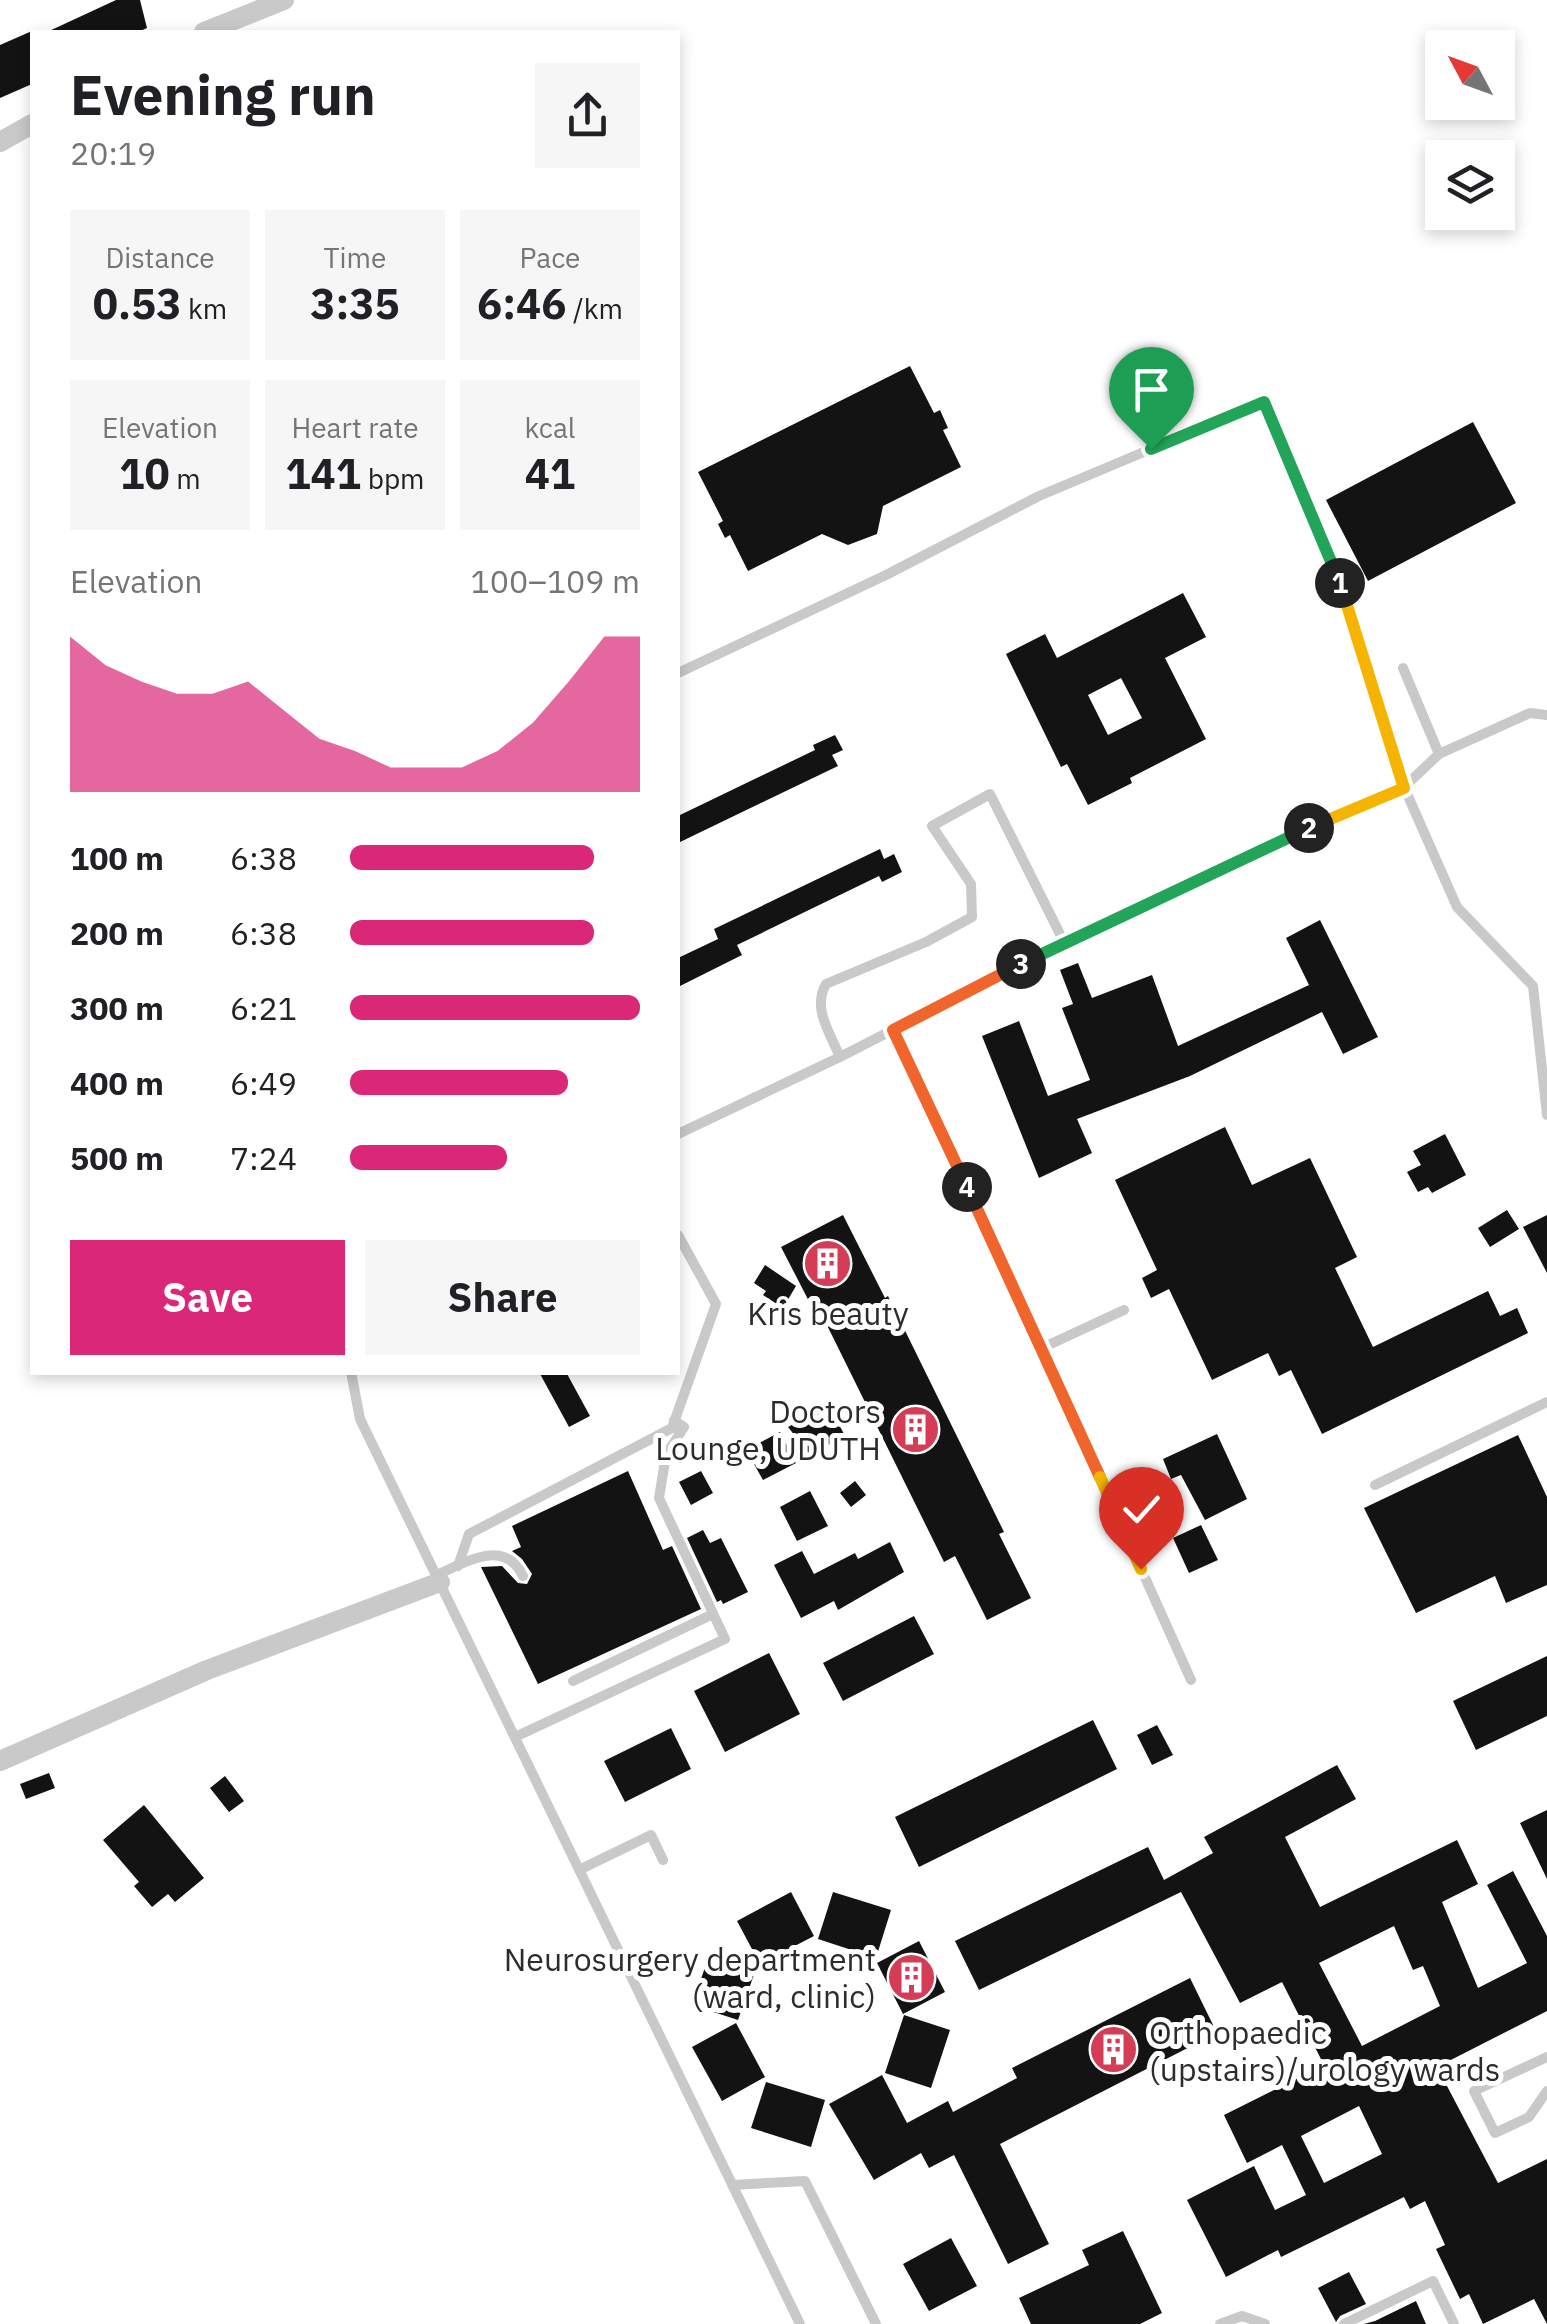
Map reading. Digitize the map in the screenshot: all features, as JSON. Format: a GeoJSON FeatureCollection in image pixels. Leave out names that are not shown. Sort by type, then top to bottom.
{"type":"FeatureCollection","features":[{"type":"Feature","properties":{"kind":"street"},"geometry":{"type":"LineString","coordinates":[[209,30],[284,0]]}},
{"type":"Feature","properties":{"kind":"street"},"geometry":{"type":"LineString","coordinates":[[0,142],[30,125]]}},
{"type":"Feature","properties":{"kind":"street"},"geometry":{"type":"LineString","coordinates":[[0,1761],[208,1670],[438,1579]]}},
{"type":"Feature","properties":{"kind":"lane"},"geometry":{"type":"LineString","coordinates":[[680,672],[1039,496],[1264,402],[1343,590],[1404,788],[1457,907],[1533,986],[1547,1115]]}},
{"type":"Feature","properties":{"kind":"lane"},"geometry":{"type":"LineString","coordinates":[[1403,668],[1439,754]]}},
{"type":"Feature","properties":{"kind":"lane"},"geometry":{"type":"LineString","coordinates":[[680,1133],[840,1057],[1064,942],[1404,788],[1439,754],[1530,713],[1547,715]]}},
{"type":"Feature","properties":{"kind":"lane"},"geometry":{"type":"LineString","coordinates":[[840,1057],[820,1011],[820,993],[826,984],[926,942],[972,917],[971,884],[932,826],[990,794],[1064,942]]}},
{"type":"Feature","properties":{"kind":"lane"},"geometry":{"type":"LineString","coordinates":[[893,1030],[1191,1680]]}},
{"type":"Feature","properties":{"kind":"lane"},"geometry":{"type":"LineString","coordinates":[[458,1566],[469,1534],[672,1428],[716,1304],[680,1239]]}},
{"type":"Feature","properties":{"kind":"lane"},"geometry":{"type":"LineString","coordinates":[[1042,1348],[1124,1310]]}},
{"type":"Feature","properties":{"kind":"lane"},"geometry":{"type":"LineString","coordinates":[[352,1375],[360,1419],[800,2324]]}},
{"type":"Feature","properties":{"kind":"lane"},"geometry":{"type":"LineString","coordinates":[[1375,1485],[1547,1402]]}},
{"type":"Feature","properties":{"kind":"lane"},"geometry":{"type":"LineString","coordinates":[[515,1738],[725,1638],[659,1498],[666,1456],[684,1427],[674,1420]]}},
{"type":"Feature","properties":{"kind":"lane"},"geometry":{"type":"LineString","coordinates":[[438,1579],[458,1566],[494,1554],[511,1560],[523,1576]]}},
{"type":"Feature","properties":{"kind":"lane"},"geometry":{"type":"LineString","coordinates":[[573,1681],[713,1614]]}},
{"type":"Feature","properties":{"kind":"lane"},"geometry":{"type":"LineString","coordinates":[[579,1870],[651,1836],[663,1860]]}},
{"type":"Feature","properties":{"kind":"lane"},"geometry":{"type":"LineString","coordinates":[[1547,2057],[1474,2091],[1495,2132],[1529,2117],[1547,2091]]}},
{"type":"Feature","properties":{"kind":"lane"},"geometry":{"type":"LineString","coordinates":[[732,2185],[805,2181],[876,2324]]}},
{"type":"Feature","properties":{"kind":"lane"},"geometry":{"type":"LineString","coordinates":[[1344,2324],[1434,2281],[1454,2324]]}},
{"type":"Feature","properties":{"kind":"lane"},"geometry":{"type":"LineString","coordinates":[[1220,2324],[1242,2316],[1265,2324]]}},
{"type":"Feature","properties":{"kind":"building"},"geometry":{"type":"Polygon","coordinates":[[[116,0],[140,0],[147,28],[142,30],[51,30],[116,0]]]}},
{"type":"Feature","properties":{"kind":"building"},"geometry":{"type":"Polygon","coordinates":[[[30,32],[30,85],[0,98],[0,45],[30,32]]]}},
{"type":"Feature","properties":{"kind":"building"},"geometry":{"type":"Polygon","coordinates":[[[910,366],[934,413],[940,410],[948,428],[943,430],[961,467],[883,506],[877,534],[848,545],[822,534],[748,571],[730,535],[725,538],[718,524],[723,521],[698,472],[910,366]]]}},
{"type":"Feature","properties":{"kind":"building"},"geometry":{"type":"Polygon","coordinates":[[[1473,422],[1516,503],[1368,581],[1326,500],[1473,422]]]}},
{"type":"Feature","properties":{"kind":"building"},"geometry":{"type":"Polygon","coordinates":[[[1183,593],[1206,637],[1165,658],[1206,739],[1130,778],[1132,783],[1088,805],[1067,764],[1061,767],[1006,654],[1045,634],[1057,658],[1183,593]],[[1121,678],[1088,695],[1108,735],[1142,718],[1121,678]]]}},
{"type":"Feature","properties":{"kind":"building"},"geometry":{"type":"Polygon","coordinates":[[[835,735],[843,750],[832,755],[838,766],[680,842],[680,815],[815,750],[813,745],[835,735]]]}},
{"type":"Feature","properties":{"kind":"building"},"geometry":{"type":"Polygon","coordinates":[[[880,849],[884,859],[894,854],[902,872],[882,882],[879,876],[737,945],[742,955],[680,986],[680,957],[718,939],[714,929],[880,849]]]}},
{"type":"Feature","properties":{"kind":"building"},"geometry":{"type":"Polygon","coordinates":[[[1320,920],[1378,1037],[1343,1054],[1322,1012],[1190,1076],[1077,1119],[1092,1153],[1039,1178],[982,1036],[1019,1021],[1048,1096],[1090,1080],[1062,1008],[1073,1004],[1060,970],[1078,963],[1092,998],[1152,975],[1178,1046],[1309,985],[1286,938],[1320,920]]]}},
{"type":"Feature","properties":{"kind":"building"},"geometry":{"type":"Polygon","coordinates":[[[1225,1127],[1252,1185],[1310,1158],[1357,1257],[1335,1268],[1373,1347],[1488,1291],[1500,1316],[1517,1308],[1528,1333],[1322,1434],[1291,1370],[1279,1376],[1268,1353],[1212,1380],[1169,1289],[1151,1298],[1142,1278],[1157,1270],[1115,1180],[1225,1127]]]}},
{"type":"Feature","properties":{"kind":"building"},"geometry":{"type":"Polygon","coordinates":[[[1445,1134],[1466,1175],[1432,1193],[1428,1187],[1418,1192],[1407,1172],[1421,1165],[1413,1151],[1445,1134]]]}},
{"type":"Feature","properties":{"kind":"building"},"geometry":{"type":"Polygon","coordinates":[[[1507,1210],[1519,1229],[1490,1247],[1478,1228],[1507,1210]]]}},
{"type":"Feature","properties":{"kind":"building","name":"Doctors Lounge, UDUTH"},"geometry":{"type":"Polygon","coordinates":[[[843,1215],[885,1298],[888,1296],[1004,1532],[999,1534],[1031,1598],[987,1620],[955,1556],[944,1562],[819,1309],[814,1311],[781,1247],[843,1215]]]}},
{"type":"Feature","properties":{"kind":"building"},"geometry":{"type":"Polygon","coordinates":[[[1547,1215],[1547,1273],[1523,1227],[1547,1215]]]}},
{"type":"Feature","properties":{"kind":"building"},"geometry":{"type":"Polygon","coordinates":[[[765,1265],[796,1286],[783,1308],[763,1295],[766,1291],[754,1283],[765,1265]]]}},
{"type":"Feature","properties":{"kind":"building"},"geometry":{"type":"Polygon","coordinates":[[[541,1375],[568,1375],[590,1416],[569,1427],[541,1375]]]}},
{"type":"Feature","properties":{"kind":"building"},"geometry":{"type":"Polygon","coordinates":[[[829,1405],[845,1436],[810,1455],[788,1427],[829,1405]]]}},
{"type":"Feature","properties":{"kind":"building"},"geometry":{"type":"Polygon","coordinates":[[[780,1432],[796,1463],[763,1480],[746,1450],[780,1432]]]}},
{"type":"Feature","properties":{"kind":"building"},"geometry":{"type":"Polygon","coordinates":[[[1217,1434],[1247,1499],[1205,1520],[1181,1475],[1171,1479],[1163,1459],[1217,1434]]]}},
{"type":"Feature","properties":{"kind":"building"},"geometry":{"type":"Polygon","coordinates":[[[1518,1435],[1547,1497],[1547,1585],[1506,1603],[1495,1576],[1416,1613],[1364,1508],[1518,1435]]]}},
{"type":"Feature","properties":{"kind":"building"},"geometry":{"type":"Polygon","coordinates":[[[628,1471],[663,1550],[672,1546],[701,1609],[538,1684],[481,1567],[502,1566],[518,1583],[527,1584],[532,1574],[512,1551],[521,1547],[512,1526],[628,1471]]]}},
{"type":"Feature","properties":{"kind":"building"},"geometry":{"type":"Polygon","coordinates":[[[701,1471],[713,1493],[691,1505],[679,1482],[701,1471]]]}},
{"type":"Feature","properties":{"kind":"building"},"geometry":{"type":"Polygon","coordinates":[[[855,1481],[866,1495],[851,1507],[840,1493],[855,1481]]]}},
{"type":"Feature","properties":{"kind":"building"},"geometry":{"type":"Polygon","coordinates":[[[810,1491],[828,1526],[797,1541],[780,1507],[810,1491]]]}},
{"type":"Feature","properties":{"kind":"building"},"geometry":{"type":"Polygon","coordinates":[[[1201,1525],[1218,1560],[1189,1573],[1173,1538],[1201,1525]]]}},
{"type":"Feature","properties":{"kind":"building"},"geometry":{"type":"Polygon","coordinates":[[[703,1530],[710,1543],[721,1538],[748,1592],[723,1604],[721,1600],[717,1602],[687,1538],[703,1530]]]}},
{"type":"Feature","properties":{"kind":"building"},"geometry":{"type":"Polygon","coordinates":[[[890,1542],[904,1572],[838,1610],[834,1601],[801,1618],[774,1565],[802,1551],[814,1574],[855,1553],[858,1559],[890,1542]]]}},
{"type":"Feature","properties":{"kind":"building"},"geometry":{"type":"Polygon","coordinates":[[[914,1616],[934,1654],[843,1701],[823,1663],[914,1616]]]}},
{"type":"Feature","properties":{"kind":"building"},"geometry":{"type":"Polygon","coordinates":[[[769,1653],[800,1714],[725,1752],[694,1691],[769,1653]]]}},
{"type":"Feature","properties":{"kind":"building"},"geometry":{"type":"Polygon","coordinates":[[[1547,1656],[1547,1716],[1476,1750],[1453,1701],[1547,1656]]]}},
{"type":"Feature","properties":{"kind":"building"},"geometry":{"type":"Polygon","coordinates":[[[1093,1720],[1117,1769],[919,1867],[895,1817],[1093,1720]]]}},
{"type":"Feature","properties":{"kind":"building"},"geometry":{"type":"Polygon","coordinates":[[[1157,1725],[1173,1755],[1152,1765],[1137,1735],[1157,1725]]]}},
{"type":"Feature","properties":{"kind":"building"},"geometry":{"type":"Polygon","coordinates":[[[671,1728],[691,1769],[625,1802],[604,1761],[671,1728]]]}},
{"type":"Feature","properties":{"kind":"building"},"geometry":{"type":"Polygon","coordinates":[[[1337,1765],[1356,1799],[1285,1837],[1320,1907],[1457,1840],[1478,1884],[1442,1902],[1478,1988],[1527,1963],[1487,1885],[1513,1871],[1547,1936],[1547,2011],[1437,2067],[1498,2183],[1547,2159],[1547,2324],[1534,2299],[1483,2324],[1469,2294],[1460,2299],[1436,2249],[1445,2245],[1425,2201],[1410,2209],[1404,2197],[1281,2257],[1278,2250],[1226,2277],[1187,2200],[1254,2166],[1275,2210],[1306,2195],[1282,2145],[1247,2163],[1224,2115],[1324,2065],[1282,1982],[1240,2003],[1181,1892],[979,1990],[955,1941],[1148,1847],[1164,1880],[1213,1853],[1204,1837],[1337,1765]],[[1394,1926],[1319,1963],[1362,2046],[1440,2006],[1423,1966],[1413,1970],[1394,1926]],[[1359,2106],[1301,2136],[1324,2183],[1382,2154],[1359,2106]]]}},
{"type":"Feature","properties":{"kind":"building"},"geometry":{"type":"Polygon","coordinates":[[[49,1773],[55,1788],[26,1799],[20,1784],[49,1773]]]}},
{"type":"Feature","properties":{"kind":"building"},"geometry":{"type":"Polygon","coordinates":[[[225,1776],[244,1801],[229,1812],[210,1788],[225,1776]]]}},
{"type":"Feature","properties":{"kind":"building"},"geometry":{"type":"Polygon","coordinates":[[[144,1805],[204,1878],[175,1902],[168,1894],[152,1907],[134,1886],[139,1882],[103,1840],[144,1805]]]}},
{"type":"Feature","properties":{"kind":"building"},"geometry":{"type":"Polygon","coordinates":[[[1547,1810],[1547,1879],[1520,1823],[1547,1810]]]}},
{"type":"Feature","properties":{"kind":"building"},"geometry":{"type":"Polygon","coordinates":[[[791,1892],[814,1936],[760,1964],[737,1921],[791,1892]]]}},
{"type":"Feature","properties":{"kind":"building"},"geometry":{"type":"Polygon","coordinates":[[[833,1892],[891,1910],[876,1958],[818,1939],[833,1892]]]}},
{"type":"Feature","properties":{"kind":"building","name":"Neurosurgery department (ward, clinic)"},"geometry":{"type":"Polygon","coordinates":[[[919,1941],[945,1992],[903,2014],[877,1963],[919,1941]]]}},
{"type":"Feature","properties":{"kind":"building"},"geometry":{"type":"Polygon","coordinates":[[[711,1950],[757,1966],[738,2020],[692,2005],[711,1950]]]}},
{"type":"Feature","properties":{"kind":"building"},"geometry":{"type":"Polygon","coordinates":[[[1190,1978],[1217,2033],[1000,2144],[1049,2244],[1008,2264],[954,2155],[929,2168],[921,2153],[874,2180],[829,2104],[882,2075],[907,2123],[948,2101],[953,2112],[1017,2078],[1012,2068],[1190,1978]]]}},
{"type":"Feature","properties":{"kind":"building"},"geometry":{"type":"Polygon","coordinates":[[[904,2015],[950,2030],[931,2088],[885,2073],[904,2015]]]}},
{"type":"Feature","properties":{"kind":"building"},"geometry":{"type":"Polygon","coordinates":[[[736,2023],[765,2077],[722,2101],[692,2047],[736,2023]]]}},
{"type":"Feature","properties":{"kind":"building"},"geometry":{"type":"Polygon","coordinates":[[[766,2082],[825,2100],[811,2147],[751,2128],[766,2082]]]}},
{"type":"Feature","properties":{"kind":"building"},"geometry":{"type":"Polygon","coordinates":[[[1123,2231],[1162,2313],[1140,2324],[1031,2324],[1019,2298],[1089,2265],[1082,2250],[1123,2231]]]}},
{"type":"Feature","properties":{"kind":"building"},"geometry":{"type":"Polygon","coordinates":[[[951,2238],[977,2286],[929,2311],[903,2264],[951,2238]]]}},
{"type":"Feature","properties":{"kind":"building"},"geometry":{"type":"Polygon","coordinates":[[[1349,2272],[1366,2304],[1340,2316],[1336,2322],[1318,2288],[1349,2272]]]}},
{"type":"Feature","properties":{"kind":"building"},"geometry":{"type":"Polygon","coordinates":[[[1416,2301],[1426,2324],[1364,2324],[1375,2321],[1416,2301]]]}},
{"type":"Feature","properties":{"kind":"place","name":"Kris beauty"},"geometry":{"type":"Point","coordinates":[828,1263]}},
{"type":"Feature","properties":{"kind":"place","name":"Doctors Lounge, UDUTH"},"geometry":{"type":"Point","coordinates":[916,1429]}},
{"type":"Feature","properties":{"kind":"place","name":"Neurosurgery department (ward, clinic)"},"geometry":{"type":"Point","coordinates":[911,1977]}},
{"type":"Feature","properties":{"kind":"place","name":"Orthopaedic (upstairs)/urology wards"},"geometry":{"type":"Point","coordinates":[1114,2050]}},
{"type":"Feature","properties":{"kind":"route"},"geometry":{"type":"LineString","coordinates":[[1141,1569],[893,1030],[1064,942],[1404,788],[1343,590],[1264,402],[1151,449]]}}]}
